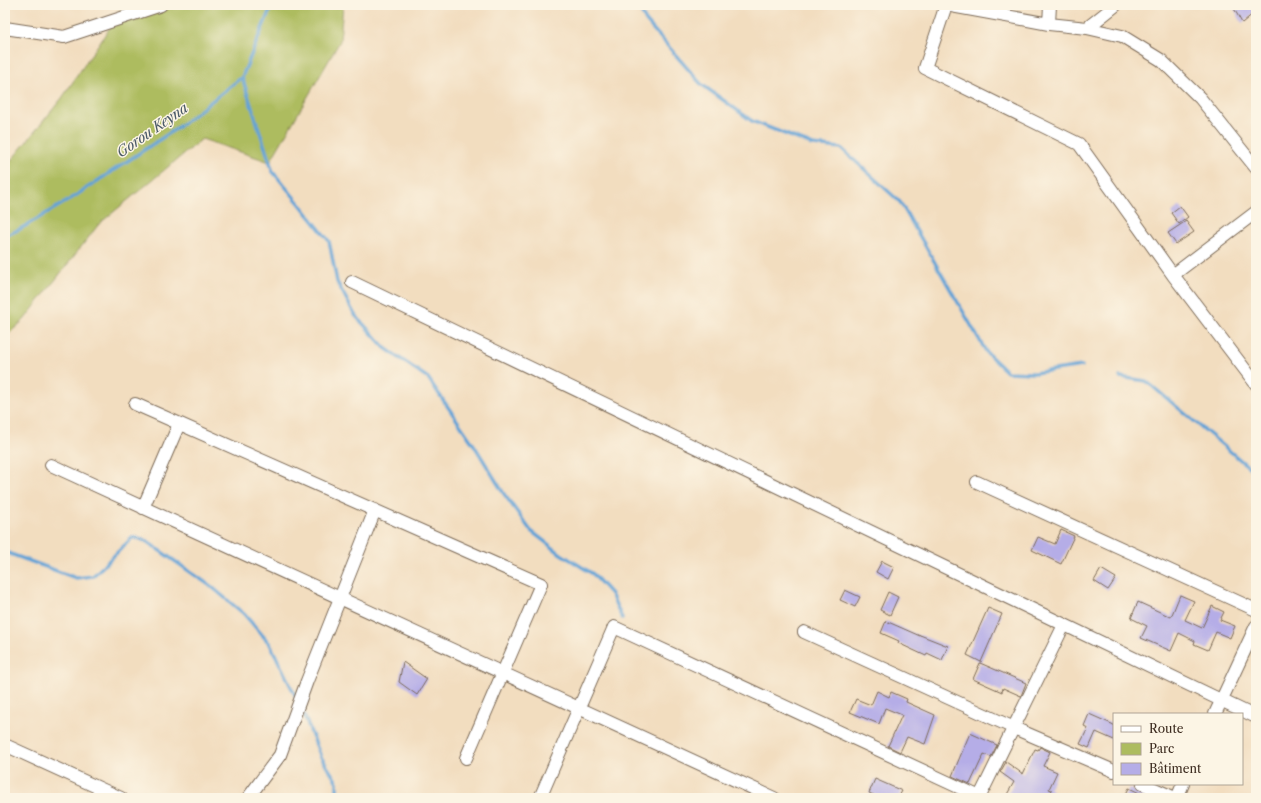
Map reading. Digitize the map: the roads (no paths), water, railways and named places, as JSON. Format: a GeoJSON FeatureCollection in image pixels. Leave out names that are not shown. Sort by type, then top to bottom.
{"type":"FeatureCollection","features":[{"type":"Feature","properties":{"kind":"street"},"geometry":{"type":"LineString","coordinates":[[5,28],[64,37],[160,5]]}},
{"type":"Feature","properties":{"kind":"street"},"geometry":{"type":"LineString","coordinates":[[1256,168],[1200,98],[1161,60],[1122,36],[1087,28],[1049,24],[946,5],[925,68],[1079,144],[1173,275],[1256,384]]}},
{"type":"Feature","properties":{"kind":"street"},"geometry":{"type":"LineString","coordinates":[[1049,24],[1050,5]]}},
{"type":"Feature","properties":{"kind":"street"},"geometry":{"type":"LineString","coordinates":[[1087,28],[1116,5]]}},
{"type":"Feature","properties":{"kind":"street"},"geometry":{"type":"LineString","coordinates":[[1173,275],[1256,212]]}},
{"type":"Feature","properties":{"kind":"street"},"geometry":{"type":"LineString","coordinates":[[352,282],[1256,717]]}},
{"type":"Feature","properties":{"kind":"street"},"geometry":{"type":"LineString","coordinates":[[134,404],[541,584],[466,758]]}},
{"type":"Feature","properties":{"kind":"street"},"geometry":{"type":"LineString","coordinates":[[143,508],[179,424]]}},
{"type":"Feature","properties":{"kind":"street"},"geometry":{"type":"LineString","coordinates":[[51,465],[774,798]]}},
{"type":"Feature","properties":{"kind":"street"},"geometry":{"type":"LineString","coordinates":[[977,482],[1256,610]]}},
{"type":"Feature","properties":{"kind":"street"},"geometry":{"type":"LineString","coordinates":[[248,798],[280,755],[307,681],[375,510]]}},
{"type":"Feature","properties":{"kind":"street"},"geometry":{"type":"LineString","coordinates":[[540,798],[614,627],[980,798],[1064,625]]}},
{"type":"Feature","properties":{"kind":"street"},"geometry":{"type":"LineString","coordinates":[[1215,713],[1256,626]]}},
{"type":"Feature","properties":{"kind":"street"},"geometry":{"type":"LineString","coordinates":[[804,632],[1113,772]]}},
{"type":"Feature","properties":{"kind":"street"},"geometry":{"type":"LineString","coordinates":[[5,745],[121,798]]}},
{"type":"Feature","properties":{"kind":"street"},"geometry":{"type":"LineString","coordinates":[[1145,785],[1176,798],[1182,785]]}},
{"type":"Feature","properties":{"kind":"waterway","name":"Gorou Keyna"},"geometry":{"type":"LineString","coordinates":[[5,236],[20,229],[69,200],[180,126],[242,77],[272,5]]}},
{"type":"Feature","properties":{"kind":"waterway"},"geometry":{"type":"LineString","coordinates":[[637,5],[646,21],[701,84],[752,121],[813,145],[841,148],[900,202],[987,353],[1007,372],[1034,373],[1082,366]]}},
{"type":"Feature","properties":{"kind":"waterway"},"geometry":{"type":"LineString","coordinates":[[242,77],[273,172],[329,241],[337,282],[355,315],[385,348],[428,378],[474,445],[504,494],[531,531],[561,554],[593,574],[611,594],[622,618]]}},
{"type":"Feature","properties":{"kind":"waterway"},"geometry":{"type":"LineString","coordinates":[[1120,377],[1146,381],[1256,473]]}},
{"type":"Feature","properties":{"kind":"waterway"},"geometry":{"type":"LineString","coordinates":[[5,552],[76,578],[93,576],[133,537],[146,541],[212,587],[244,614],[270,644],[297,699]]}},
{"type":"Feature","properties":{"kind":"waterway"},"geometry":{"type":"LineString","coordinates":[[301,708],[321,757],[337,782],[337,798]]}}]}
